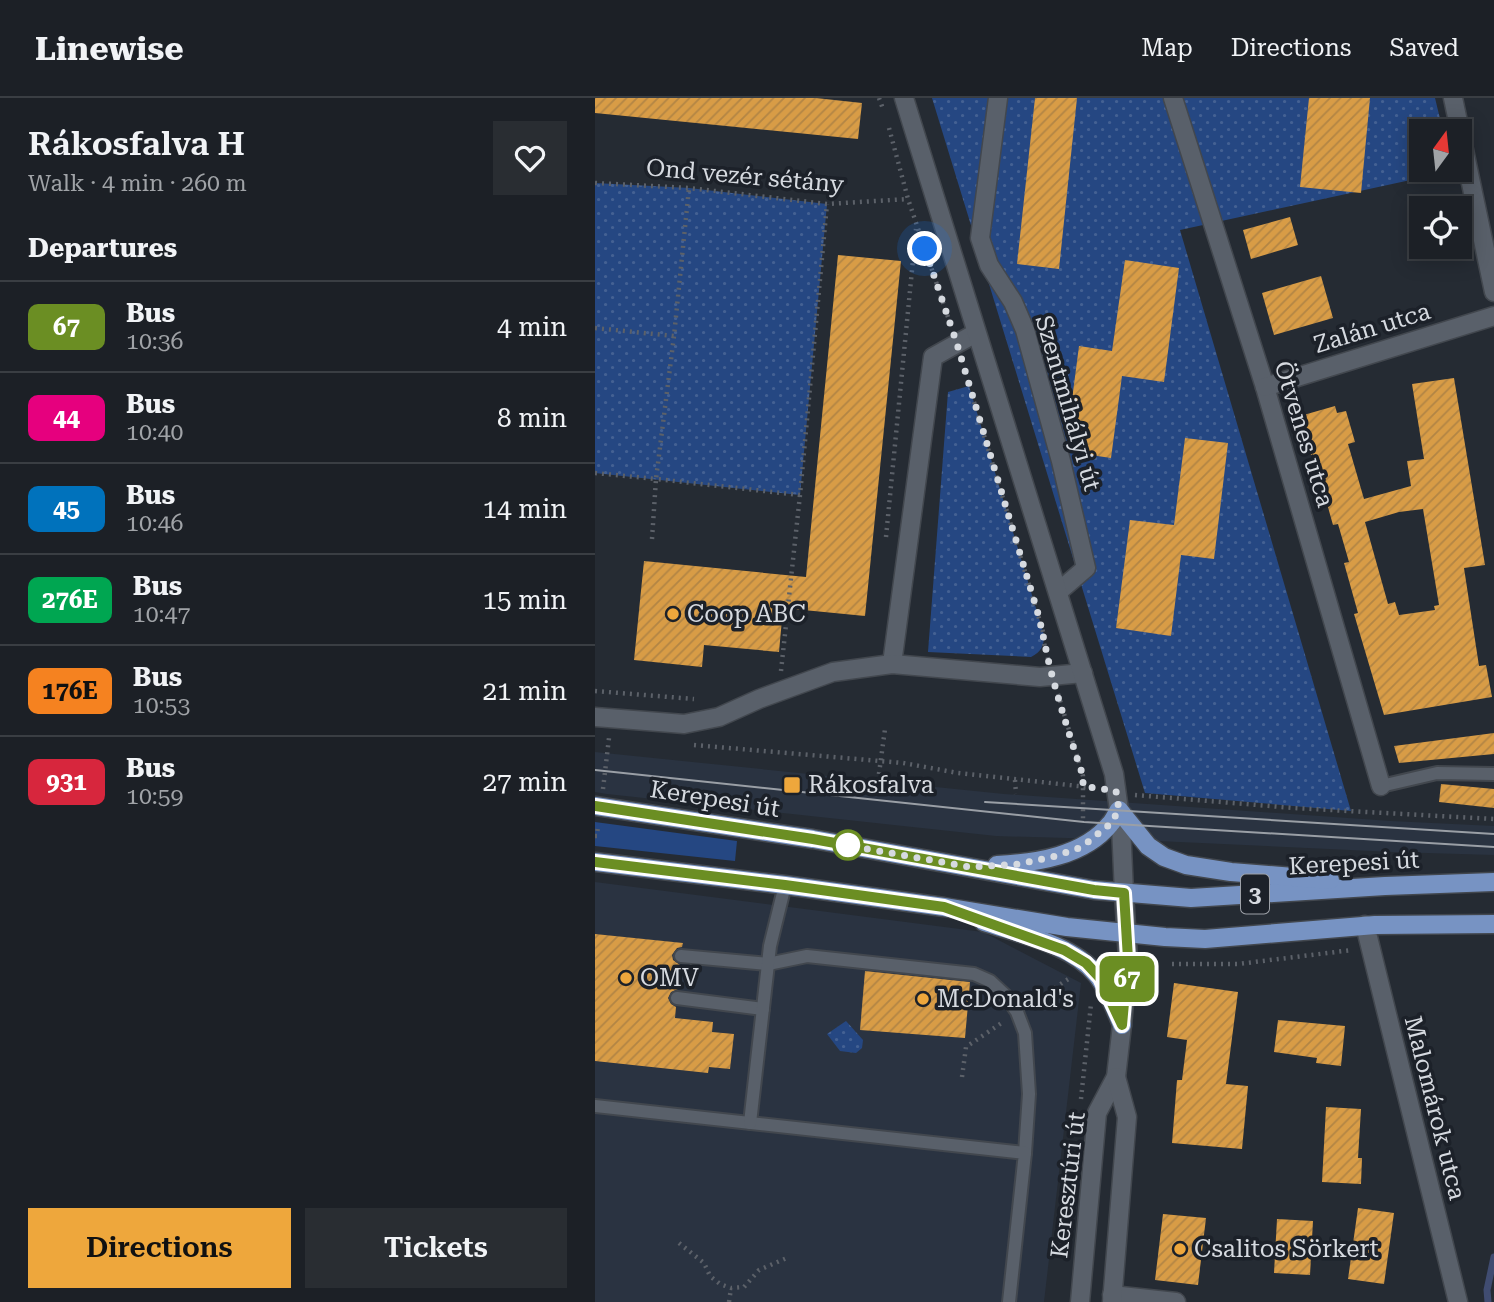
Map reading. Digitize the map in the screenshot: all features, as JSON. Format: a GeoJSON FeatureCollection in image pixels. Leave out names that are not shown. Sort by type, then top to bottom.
{"type":"FeatureCollection","features":[{"type":"Feature","properties":{"kind":"main road","name":"Kerepesi út"},"geometry":{"type":"LineString","coordinates":[[598,807],[813,839],[1094,890],[1124,893],[1191,898],[1494,882]]}},
{"type":"Feature","properties":{"kind":"main road"},"geometry":{"type":"LineString","coordinates":[[970,867],[1019,864],[1082,847],[1110,824],[1119,810],[1148,846],[1164,857],[1186,865],[1230,872],[1385,886]]}},
{"type":"Feature","properties":{"kind":"main road","name":"3"},"geometry":{"type":"LineString","coordinates":[[595,862],[785,885],[1067,927],[1165,937],[1205,939],[1365,925],[1494,924]]}},
{"type":"Feature","properties":{"kind":"main road"},"geometry":{"type":"LineString","coordinates":[[944,907],[1064,950],[1086,963],[1100,978],[1122,1025]]}},
{"type":"Feature","properties":{"kind":"street"},"geometry":{"type":"LineString","coordinates":[[904,98],[1114,774],[1124,893]]}},
{"type":"Feature","properties":{"kind":"street","name":"Szentmihályi út"},"geometry":{"type":"LineString","coordinates":[[998,98],[980,238],[989,265],[1013,302],[1025,330],[1062,461],[1086,568],[1058,593]]}},
{"type":"Feature","properties":{"kind":"street","name":"Ötvenes utca"},"geometry":{"type":"LineString","coordinates":[[1173,98],[1265,387],[1381,786]]}},
{"type":"Feature","properties":{"kind":"street"},"geometry":{"type":"LineString","coordinates":[[1453,98],[1494,292]]}},
{"type":"Feature","properties":{"kind":"street","name":"Zalán utca"},"geometry":{"type":"LineString","coordinates":[[1265,387],[1494,316]]}},
{"type":"Feature","properties":{"kind":"street"},"geometry":{"type":"LineString","coordinates":[[892,664],[933,357],[976,333]]}},
{"type":"Feature","properties":{"kind":"street"},"geometry":{"type":"LineString","coordinates":[[603,718],[684,724],[719,717],[824,674],[892,664],[1039,677],[1083,673]]}},
{"type":"Feature","properties":{"kind":"street","name":"Keresztúri út"},"geometry":{"type":"LineString","coordinates":[[1080,1302],[1097,1113],[1116,1077],[1122,1025],[1128,959],[1124,893]]}},
{"type":"Feature","properties":{"kind":"street","name":"Malomárok utca"},"geometry":{"type":"LineString","coordinates":[[1365,925],[1458,1302]]}},
{"type":"Feature","properties":{"kind":"street","name":"Keresztúri út"},"geometry":{"type":"LineString","coordinates":[[1112,1299],[1127,1117],[1116,1077]]}},
{"type":"Feature","properties":{"kind":"street"},"geometry":{"type":"LineString","coordinates":[[1112,1299],[1176,1302]]}},
{"type":"Feature","properties":{"kind":"lane"},"geometry":{"type":"LineString","coordinates":[[1381,786],[1437,773],[1494,775]]}},
{"type":"Feature","properties":{"kind":"lane"},"geometry":{"type":"LineString","coordinates":[[750,1123],[770,946],[785,885]]}},
{"type":"Feature","properties":{"kind":"lane"},"geometry":{"type":"LineString","coordinates":[[681,956],[768,964],[807,956],[974,974],[990,981],[1005,995],[1017,1012],[1025,1033],[1029,1094],[1009,1302]]}},
{"type":"Feature","properties":{"kind":"lane"},"geometry":{"type":"LineString","coordinates":[[677,998],[763,1009]]}},
{"type":"Feature","properties":{"kind":"lane"},"geometry":{"type":"LineString","coordinates":[[595,1106],[1024,1153]]}},
{"type":"Feature","properties":{"kind":"path"},"geometry":{"type":"LineString","coordinates":[[880,98],[884,111]]}},
{"type":"Feature","properties":{"kind":"path"},"geometry":{"type":"LineString","coordinates":[[888,123],[916,226],[957,344]]}},
{"type":"Feature","properties":{"kind":"path","name":"Ond vezér sétány"},"geometry":{"type":"LineString","coordinates":[[595,183],[689,188],[827,204],[908,199],[930,186]]}},
{"type":"Feature","properties":{"kind":"path"},"geometry":{"type":"LineString","coordinates":[[652,539],[656,479],[689,188]]}},
{"type":"Feature","properties":{"kind":"path"},"geometry":{"type":"LineString","coordinates":[[781,671],[827,204]]}},
{"type":"Feature","properties":{"kind":"path"},"geometry":{"type":"LineString","coordinates":[[885,540],[916,226]]}},
{"type":"Feature","properties":{"kind":"path"},"geometry":{"type":"LineString","coordinates":[[595,328],[674,336]]}},
{"type":"Feature","properties":{"kind":"path"},"geometry":{"type":"LineString","coordinates":[[973,399],[1083,776],[1084,822],[1081,831]]}},
{"type":"Feature","properties":{"kind":"path"},"geometry":{"type":"LineString","coordinates":[[595,473],[800,495]]}},
{"type":"Feature","properties":{"kind":"path"},"geometry":{"type":"LineString","coordinates":[[595,836],[609,737],[603,718]]}},
{"type":"Feature","properties":{"kind":"path"},"geometry":{"type":"LineString","coordinates":[[878,781],[885,729]]}},
{"type":"Feature","properties":{"kind":"path"},"geometry":{"type":"LineString","coordinates":[[602,737],[609,737]]}},
{"type":"Feature","properties":{"kind":"path"},"geometry":{"type":"LineString","coordinates":[[690,744],[903,763],[958,773],[1083,786],[1137,795],[1294,808],[1494,819]]}},
{"type":"Feature","properties":{"kind":"path"},"geometry":{"type":"LineString","coordinates":[[1015,780],[1016,794]]}},
{"type":"Feature","properties":{"kind":"path"},"geometry":{"type":"LineString","coordinates":[[1172,964],[1238,964],[1371,948]]}},
{"type":"Feature","properties":{"kind":"path"},"geometry":{"type":"LineString","coordinates":[[679,1243],[704,1263],[710,1276],[731,1288],[744,1287],[759,1270],[789,1257]]}},
{"type":"Feature","properties":{"kind":"path"},"geometry":{"type":"LineString","coordinates":[[729,1302],[731,1288]]}},
{"type":"Feature","properties":{"kind":"shaded area"},"geometry":{"type":"Polygon","coordinates":[[[932,98],[1435,98],[1440,119],[1409,119],[1409,180],[1180,230],[1351,811],[1145,793],[932,98]]]}},
{"type":"Feature","properties":{"kind":"shaded area"},"geometry":{"type":"Polygon","coordinates":[[[595,183],[689,188],[827,204],[800,495],[595,473],[595,183]]]}},
{"type":"Feature","properties":{"kind":"shaded area"},"geometry":{"type":"Polygon","coordinates":[[[969,386],[1044,635],[1041,648],[1031,657],[928,652],[948,392],[969,386]]]}},
{"type":"Feature","properties":{"kind":"shaded area"},"geometry":{"type":"Polygon","coordinates":[[[595,752],[1004,794],[1494,826],[1494,855],[996,836],[607,794],[595,792],[595,752]]]}},
{"type":"Feature","properties":{"kind":"shaded area"},"geometry":{"type":"Polygon","coordinates":[[[595,822],[737,841],[735,861],[595,846],[595,822]]]}},
{"type":"Feature","properties":{"kind":"shaded area"},"geometry":{"type":"Polygon","coordinates":[[[595,882],[983,932],[1081,983],[1044,1302],[595,1302],[595,882]]]}},
{"type":"Feature","properties":{"kind":"shaded area"},"geometry":{"type":"Polygon","coordinates":[[[846,1021],[863,1040],[862,1048],[856,1053],[840,1051],[827,1034],[846,1021]]]}},
{"type":"Feature","properties":{"kind":"building"},"geometry":{"type":"Polygon","coordinates":[[[595,98],[816,98],[862,103],[858,139],[595,113],[595,98]]]}},
{"type":"Feature","properties":{"kind":"building"},"geometry":{"type":"Polygon","coordinates":[[[1035,98],[1077,98],[1059,269],[1017,264],[1035,98]]]}},
{"type":"Feature","properties":{"kind":"building"},"geometry":{"type":"Polygon","coordinates":[[[1309,98],[1370,98],[1361,193],[1300,187],[1309,98]]]}},
{"type":"Feature","properties":{"kind":"building"},"geometry":{"type":"Polygon","coordinates":[[[1290,217],[1298,245],[1251,259],[1243,230],[1290,217]]]}},
{"type":"Feature","properties":{"kind":"building"},"geometry":{"type":"Polygon","coordinates":[[[838,255],[901,261],[865,616],[783,608],[779,652],[704,645],[702,667],[634,660],[644,561],[806,577],[838,255]]]}},
{"type":"Feature","properties":{"kind":"building"},"geometry":{"type":"Polygon","coordinates":[[[1125,260],[1179,268],[1164,382],[1122,376],[1111,458],[1070,452],[1067,438],[1079,346],[1112,351],[1125,260]]]}},
{"type":"Feature","properties":{"kind":"building"},"geometry":{"type":"Polygon","coordinates":[[[1321,276],[1333,318],[1274,335],[1262,293],[1321,276]]]}},
{"type":"Feature","properties":{"kind":"building"},"geometry":{"type":"Polygon","coordinates":[[[1454,378],[1485,565],[1464,568],[1479,666],[1486,665],[1492,697],[1384,715],[1354,614],[1358,613],[1344,563],[1349,562],[1338,524],[1333,525],[1300,416],[1335,406],[1337,413],[1346,411],[1355,442],[1348,444],[1364,499],[1411,486],[1407,461],[1424,459],[1412,384],[1454,378]],[[1423,509],[1399,512],[1365,522],[1388,604],[1395,602],[1399,615],[1435,610],[1434,606],[1439,605],[1423,509]]]}},
{"type":"Feature","properties":{"kind":"building"},"geometry":{"type":"Polygon","coordinates":[[[1185,438],[1228,443],[1214,559],[1181,555],[1171,636],[1116,628],[1130,520],[1174,525],[1185,438]]]}},
{"type":"Feature","properties":{"kind":"building"},"geometry":{"type":"Polygon","coordinates":[[[1494,733],[1494,754],[1399,763],[1394,746],[1494,733]]]}},
{"type":"Feature","properties":{"kind":"building"},"geometry":{"type":"Polygon","coordinates":[[[1441,784],[1494,789],[1494,808],[1439,802],[1441,784]]]}},
{"type":"Feature","properties":{"kind":"building"},"geometry":{"type":"Polygon","coordinates":[[[595,934],[683,943],[672,955],[673,960],[680,965],[678,989],[671,992],[668,998],[676,1007],[675,1018],[713,1022],[712,1032],[734,1034],[730,1069],[709,1067],[708,1073],[595,1061],[595,934]]]}},
{"type":"Feature","properties":{"kind":"building"},"geometry":{"type":"Polygon","coordinates":[[[865,971],[970,982],[965,1038],[860,1030],[865,971]]]}},
{"type":"Feature","properties":{"kind":"building"},"geometry":{"type":"Polygon","coordinates":[[[1174,983],[1238,992],[1226,1084],[1248,1086],[1242,1149],[1172,1143],[1177,1080],[1182,1080],[1187,1040],[1167,1037],[1174,983]]]}},
{"type":"Feature","properties":{"kind":"building"},"geometry":{"type":"Polygon","coordinates":[[[1278,1020],[1345,1026],[1341,1066],[1316,1063],[1317,1058],[1274,1052],[1278,1020]]]}},
{"type":"Feature","properties":{"kind":"building"},"geometry":{"type":"Polygon","coordinates":[[[1326,1107],[1361,1109],[1358,1158],[1362,1158],[1361,1184],[1322,1182],[1326,1107]]]}},
{"type":"Feature","properties":{"kind":"building"},"geometry":{"type":"Polygon","coordinates":[[[1358,1208],[1394,1213],[1384,1284],[1348,1279],[1358,1208]]]}},
{"type":"Feature","properties":{"kind":"building","name":"Csalitos Sörkert"},"geometry":{"type":"Polygon","coordinates":[[[1163,1214],[1206,1218],[1198,1285],[1155,1280],[1163,1214]]]}},
{"type":"Feature","properties":{"kind":"building"},"geometry":{"type":"Polygon","coordinates":[[[1277,1219],[1313,1221],[1310,1275],[1274,1273],[1277,1219]]]}},
{"type":"Feature","properties":{"kind":"waterway"},"geometry":{"type":"LineString","coordinates":[[1488,1302],[1487,1290],[1494,1257]]}},
{"type":"Feature","properties":{"kind":"tram line"},"geometry":{"type":"LineString","coordinates":[[595,770],[1084,822],[1494,847]]}},
{"type":"Feature","properties":{"kind":"tram line"},"geometry":{"type":"LineString","coordinates":[[985,802],[1494,834]]}},
{"type":"Feature","properties":{"kind":"bus line","name":"67"},"geometry":{"type":"LineString","coordinates":[[595,806],[813,839],[1094,890],[1124,893],[1128,959],[1122,1025],[1100,978],[1086,963],[1064,950],[944,907],[595,862]]}},
{"type":"Feature","properties":{"kind":"place","name":"Coop ABC"},"geometry":{"type":"Point","coordinates":[673,614]}},
{"type":"Feature","properties":{"kind":"place","name":"Rákosfalva"},"geometry":{"type":"Point","coordinates":[792,785]}},
{"type":"Feature","properties":{"kind":"place","name":"OMV"},"geometry":{"type":"Point","coordinates":[626,978]}},
{"type":"Feature","properties":{"kind":"place","name":"McDonald's"},"geometry":{"type":"Point","coordinates":[923,999]}},
{"type":"Feature","properties":{"kind":"place","name":"Csalitos Sörkert"},"geometry":{"type":"Point","coordinates":[1180,1249]}},
{"type":"Feature","properties":{"kind":"route"},"geometry":{"type":"LineString","coordinates":[[848,845],[839,844],[970,867],[1019,864],[1082,847],[1110,824],[1119,810],[1116,791],[1083,786],[1083,776],[1052,676],[1037,610],[957,344],[925,249]]}}]}
